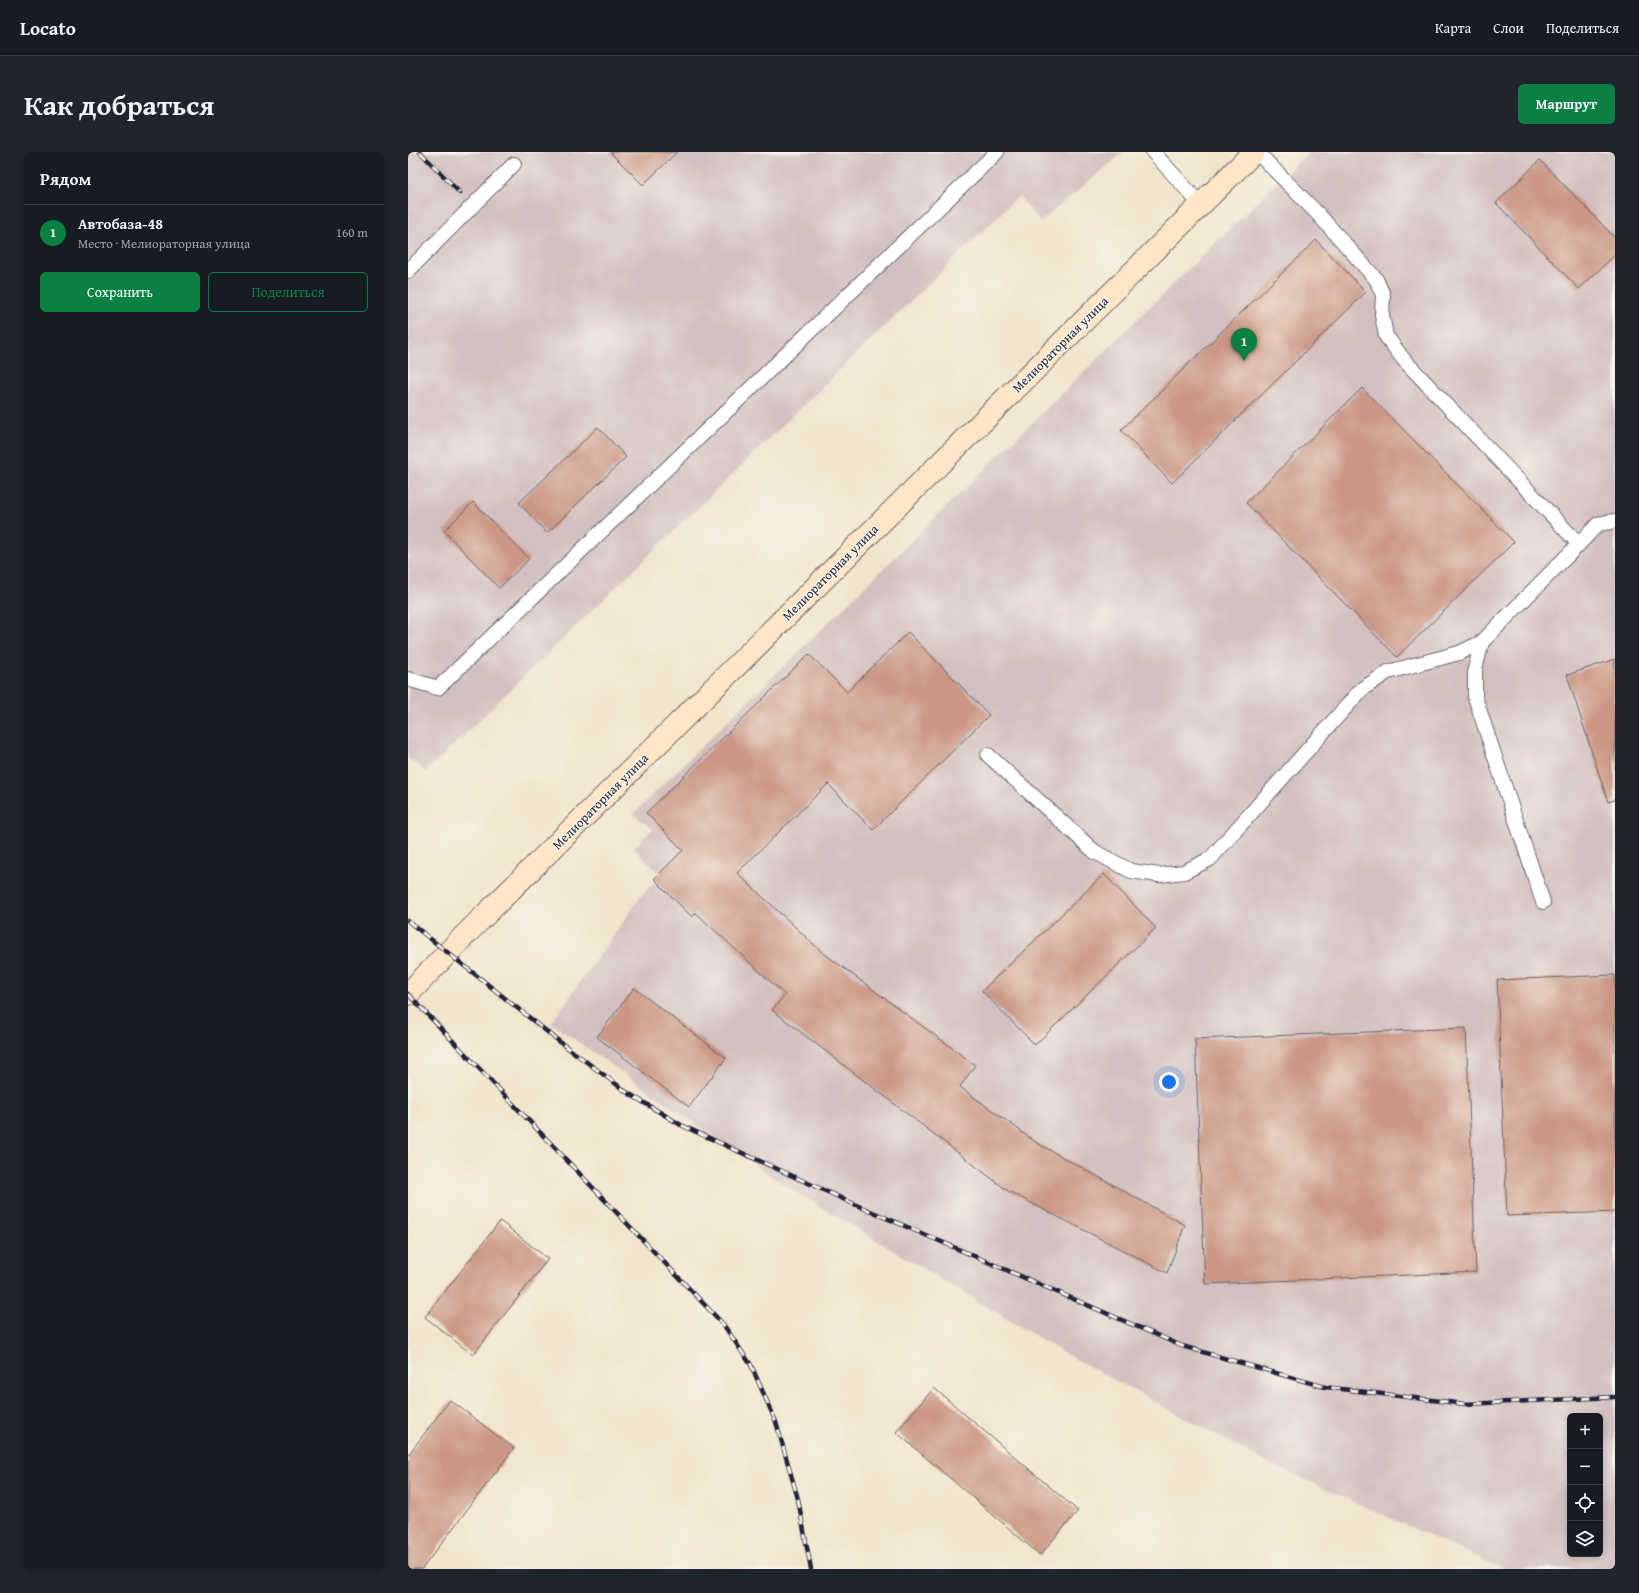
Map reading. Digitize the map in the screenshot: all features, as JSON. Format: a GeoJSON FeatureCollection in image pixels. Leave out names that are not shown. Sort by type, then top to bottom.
{"type":"FeatureCollection","features":[{"type":"Feature","properties":{"kind":"street","name":"Мелиораторная улица"},"geometry":{"type":"LineString","coordinates":[[408,994],[464,936],[1254,152]]}},
{"type":"Feature","properties":{"kind":"lane"},"geometry":{"type":"LineString","coordinates":[[408,679],[438,688],[997,152]]}},
{"type":"Feature","properties":{"kind":"lane"},"geometry":{"type":"LineString","coordinates":[[1153,152],[1201,205]]}},
{"type":"Feature","properties":{"kind":"lane"},"geometry":{"type":"LineString","coordinates":[[1257,152],[1318,214],[1376,279],[1383,295],[1382,315],[1386,336],[1404,360],[1579,544]]}},
{"type":"Feature","properties":{"kind":"lane"},"geometry":{"type":"LineString","coordinates":[[408,271],[514,164]]}},
{"type":"Feature","properties":{"kind":"lane"},"geometry":{"type":"LineString","coordinates":[[988,755],[1095,852],[1131,871],[1159,875],[1184,872],[1210,859],[1362,689],[1388,672],[1460,653],[1482,642],[1598,524],[1615,521]]}},
{"type":"Feature","properties":{"kind":"lane"},"geometry":{"type":"LineString","coordinates":[[1482,642],[1475,669],[1475,696],[1543,902]]}},
{"type":"Feature","properties":{"kind":"shaded area"},"geometry":{"type":"Polygon","coordinates":[[[408,152],[1124,152],[1040,222],[1019,196],[426,772],[408,758],[408,152]]]}},
{"type":"Feature","properties":{"kind":"shaded area"},"geometry":{"type":"Polygon","coordinates":[[[1308,152],[1615,152],[1615,1569],[1503,1569],[1272,1465],[1057,1349],[781,1183],[551,1023],[645,891],[663,877],[633,848],[653,829],[633,814],[1308,152]]]}},
{"type":"Feature","properties":{"kind":"building"},"geometry":{"type":"Polygon","coordinates":[[[610,152],[677,152],[643,185],[610,152]]]}},
{"type":"Feature","properties":{"kind":"building"},"geometry":{"type":"Polygon","coordinates":[[[1540,160],[1615,238],[1615,255],[1579,289],[1496,203],[1540,160]]]}},
{"type":"Feature","properties":{"kind":"building"},"geometry":{"type":"Polygon","coordinates":[[[1316,240],[1366,292],[1172,483],[1121,430],[1316,240]]]}},
{"type":"Feature","properties":{"kind":"building"},"geometry":{"type":"Polygon","coordinates":[[[1362,388],[1514,542],[1397,657],[1246,503],[1362,388]]]}},
{"type":"Feature","properties":{"kind":"building"},"geometry":{"type":"Polygon","coordinates":[[[598,427],[626,457],[547,533],[519,503],[598,427]]]}},
{"type":"Feature","properties":{"kind":"building"},"geometry":{"type":"Polygon","coordinates":[[[473,502],[529,559],[499,588],[444,531],[473,502]]]}},
{"type":"Feature","properties":{"kind":"building"},"geometry":{"type":"Polygon","coordinates":[[[908,632],[989,715],[873,830],[828,784],[737,873],[822,952],[975,1065],[960,1087],[1037,1143],[1185,1225],[1167,1273],[1008,1191],[772,1010],[785,995],[696,913],[692,917],[654,879],[683,850],[646,813],[809,654],[847,692],[908,632]]]}},
{"type":"Feature","properties":{"kind":"building"},"geometry":{"type":"Polygon","coordinates":[[[1615,659],[1615,800],[1608,802],[1567,675],[1615,659]]]}},
{"type":"Feature","properties":{"kind":"building"},"geometry":{"type":"Polygon","coordinates":[[[1104,874],[1156,928],[1035,1045],[982,991],[1104,874]]]}},
{"type":"Feature","properties":{"kind":"building"},"geometry":{"type":"Polygon","coordinates":[[[1615,975],[1615,1212],[1507,1216],[1497,980],[1615,975]]]}},
{"type":"Feature","properties":{"kind":"building"},"geometry":{"type":"Polygon","coordinates":[[[634,988],[726,1058],[689,1107],[597,1037],[634,988]]]}},
{"type":"Feature","properties":{"kind":"building"},"geometry":{"type":"Polygon","coordinates":[[[1466,1028],[1476,1272],[1205,1284],[1195,1039],[1466,1028]]]}},
{"type":"Feature","properties":{"kind":"building"},"geometry":{"type":"Polygon","coordinates":[[[500,1221],[548,1259],[473,1355],[425,1317],[500,1221]]]}},
{"type":"Feature","properties":{"kind":"building"},"geometry":{"type":"Polygon","coordinates":[[[934,1388],[1078,1511],[1040,1555],[896,1432],[934,1388]]]}},
{"type":"Feature","properties":{"kind":"building"},"geometry":{"type":"Polygon","coordinates":[[[450,1400],[514,1448],[422,1569],[408,1569],[408,1455],[450,1400]]]}},
{"type":"Feature","properties":{"kind":"railway"},"geometry":{"type":"LineString","coordinates":[[420,152],[460,193]]}},
{"type":"Feature","properties":{"kind":"railway"},"geometry":{"type":"LineString","coordinates":[[408,921],[560,1042],[628,1093],[681,1125],[854,1204],[1182,1346],[1325,1387],[1465,1404],[1615,1397]]}},
{"type":"Feature","properties":{"kind":"railway"},"geometry":{"type":"LineString","coordinates":[[408,994],[723,1324],[751,1365],[776,1422],[798,1499],[811,1569]]}},
{"type":"Feature","properties":{"kind":"place","name":"Автобаза-48"},"geometry":{"type":"Point","coordinates":[1244,361]}}]}
